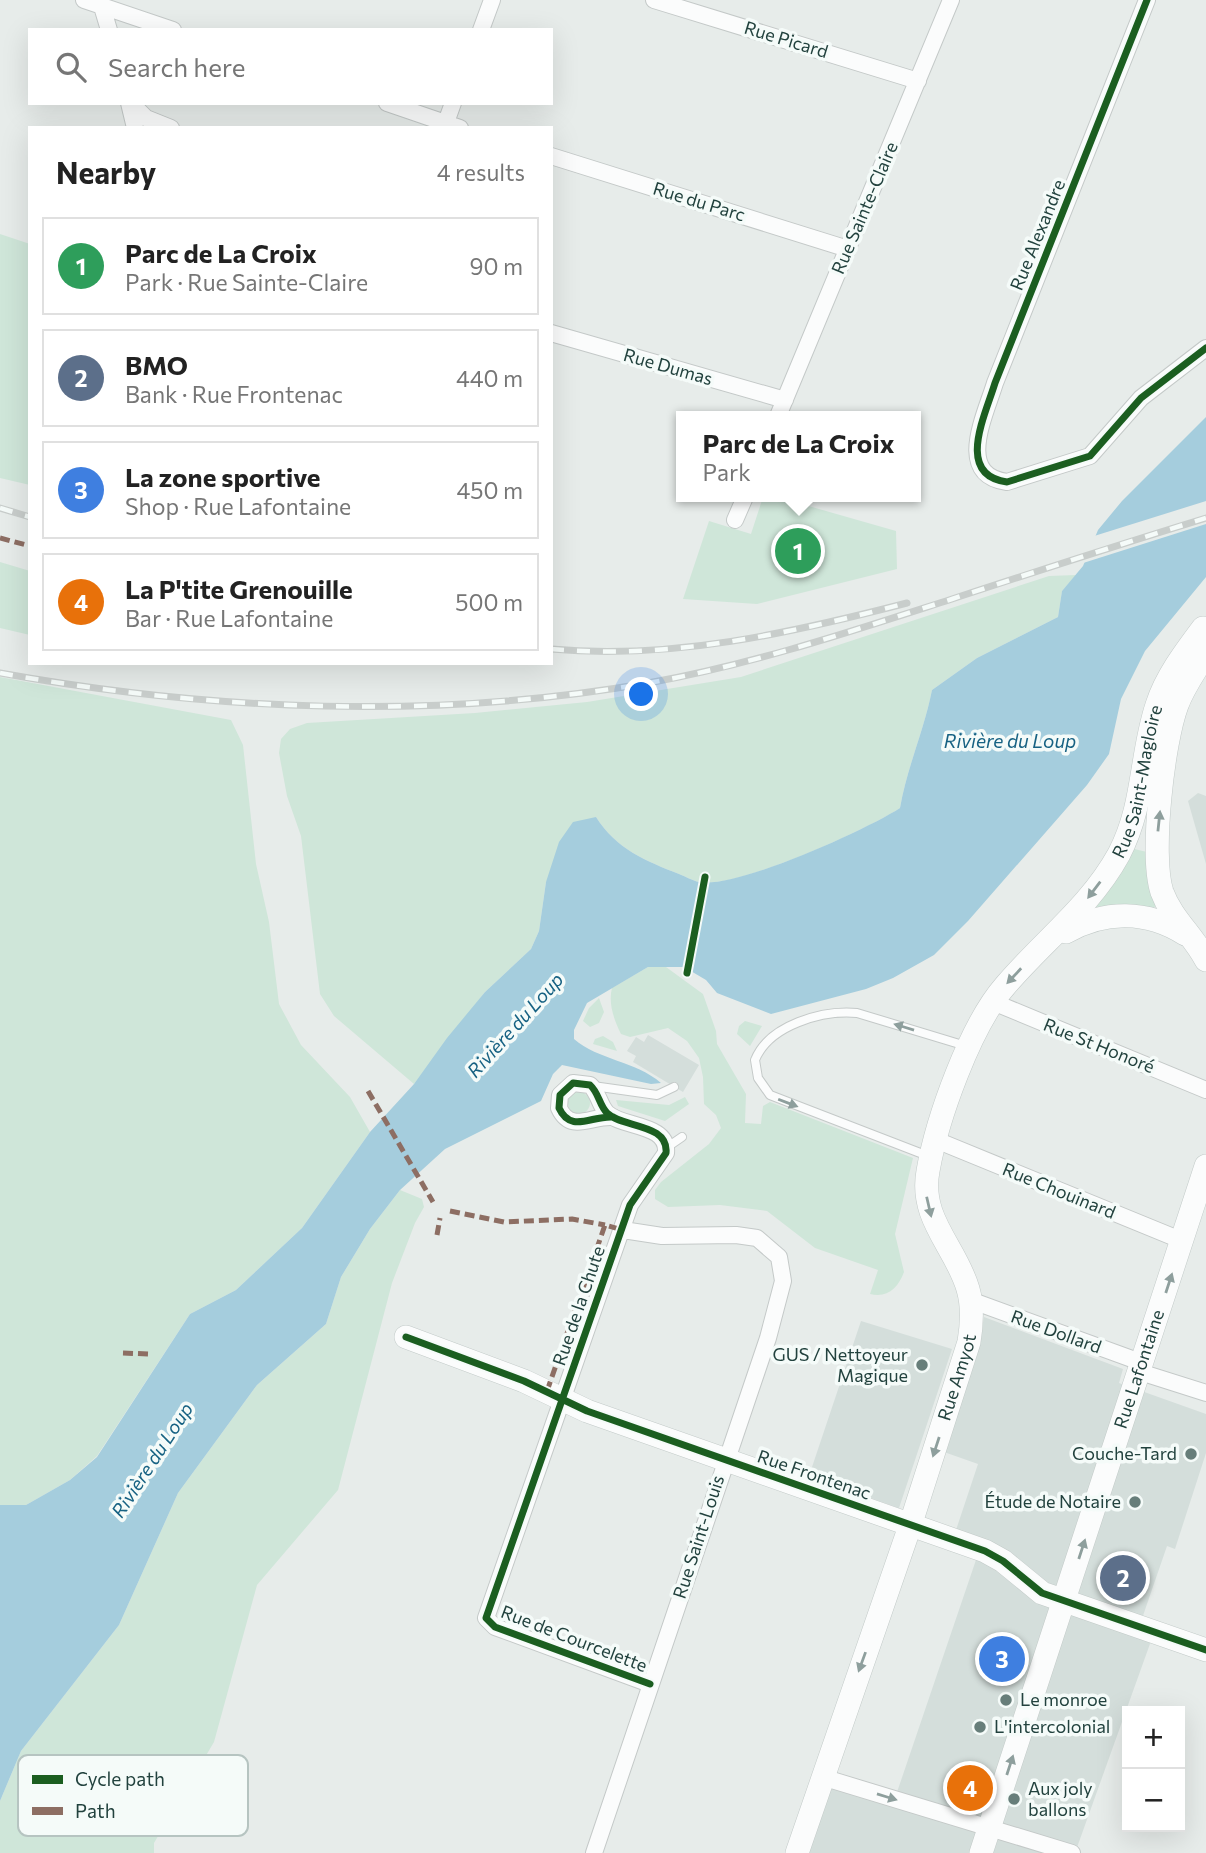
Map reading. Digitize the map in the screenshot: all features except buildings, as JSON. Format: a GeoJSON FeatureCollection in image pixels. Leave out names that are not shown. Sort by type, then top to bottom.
{"type":"FeatureCollection","features":[{"type":"Feature","properties":{"kind":"main road","name":"Rue Saint-Magloire"},"geometry":{"type":"LineString","coordinates":[[1057,934],[1095,890],[1126,839],[1140,798],[1153,720],[1161,693],[1204,629]]}},
{"type":"Feature","properties":{"kind":"main road","name":"Rue Saint-Magloire"},"geometry":{"type":"LineString","coordinates":[[1200,950],[1173,916],[1162,891],[1157,840],[1173,716],[1181,694],[1206,653]]}},
{"type":"Feature","properties":{"kind":"main road"},"geometry":{"type":"LineString","coordinates":[[1057,934],[1090,920],[1117,915],[1149,919],[1200,950]]}},
{"type":"Feature","properties":{"kind":"main road","name":"Rue Amyot"},"geometry":{"type":"LineString","coordinates":[[797,1853],[911,1526],[969,1342],[970,1300],[960,1270],[931,1217],[927,1198],[933,1149],[969,1047],[993,1002],[1057,934]]}},
{"type":"Feature","properties":{"kind":"main road","name":"Rue Lafontaine"},"geometry":{"type":"LineString","coordinates":[[981,1853],[1206,1166]]}},
{"type":"Feature","properties":{"kind":"main road","name":"Rue Frontenac"},"geometry":{"type":"LineString","coordinates":[[407,1337],[563,1399],[587,1412],[994,1556],[1034,1588],[1064,1602],[1206,1650]]}},
{"type":"Feature","properties":{"kind":"street"},"geometry":{"type":"LineString","coordinates":[[83,0],[101,3],[168,28]]}},
{"type":"Feature","properties":{"kind":"street"},"geometry":{"type":"LineString","coordinates":[[482,28],[492,0]]}},
{"type":"Feature","properties":{"kind":"street","name":"Rue Picard"},"geometry":{"type":"LineString","coordinates":[[654,0],[918,81]]}},
{"type":"Feature","properties":{"kind":"street","name":"Rue Sainte-Claire"},"geometry":{"type":"LineString","coordinates":[[780,411],[951,0]]}},
{"type":"Feature","properties":{"kind":"street","name":"Rue Alexandre"},"geometry":{"type":"LineString","coordinates":[[1147,0],[995,383],[976,453],[985,475],[993,480],[1007,482],[1090,456],[1142,398],[1206,348]]}},
{"type":"Feature","properties":{"kind":"street"},"geometry":{"type":"LineString","coordinates":[[101,3],[108,28]]}},
{"type":"Feature","properties":{"kind":"street"},"geometry":{"type":"LineString","coordinates":[[130,105],[135,126]]}},
{"type":"Feature","properties":{"kind":"street"},"geometry":{"type":"LineString","coordinates":[[132,105],[146,118],[167,126]]}},
{"type":"Feature","properties":{"kind":"street"},"geometry":{"type":"LineString","coordinates":[[392,105],[450,126],[453,105]]}},
{"type":"Feature","properties":{"kind":"street","name":"Rue du Parc"},"geometry":{"type":"LineString","coordinates":[[553,157],[848,249]]}},
{"type":"Feature","properties":{"kind":"street","name":"Rue Dumas"},"geometry":{"type":"LineString","coordinates":[[553,334],[785,400]]}},
{"type":"Feature","properties":{"kind":"street"},"geometry":{"type":"LineString","coordinates":[[735,520],[743,502]]}},
{"type":"Feature","properties":{"kind":"street","name":"Rue St Honoré"},"geometry":{"type":"LineString","coordinates":[[993,1002],[1206,1090]]}},
{"type":"Feature","properties":{"kind":"street"},"geometry":{"type":"LineString","coordinates":[[612,1117],[577,1123],[562,1115],[558,1101],[564,1089],[576,1082],[590,1085],[605,1111],[612,1117],[656,1133],[666,1148]]}},
{"type":"Feature","properties":{"kind":"street","name":"Rue de la Chute"},"geometry":{"type":"LineString","coordinates":[[487,1622],[487,1613],[630,1205],[639,1189],[663,1161],[666,1148]]}},
{"type":"Feature","properties":{"kind":"street","name":"Rue Chouinard"},"geometry":{"type":"LineString","coordinates":[[933,1149],[1183,1241]]}},
{"type":"Feature","properties":{"kind":"street","name":"Rue Saint-Louis"},"geometry":{"type":"LineString","coordinates":[[594,1853],[781,1294],[783,1266],[779,1256],[757,1238],[720,1233],[662,1236],[623,1230]]}},
{"type":"Feature","properties":{"kind":"street","name":"Rue Dollard"},"geometry":{"type":"LineString","coordinates":[[970,1300],[1206,1393]]}},
{"type":"Feature","properties":{"kind":"street","name":"Rue de Courcelette"},"geometry":{"type":"LineString","coordinates":[[487,1622],[650,1684]]}},
{"type":"Feature","properties":{"kind":"street"},"geometry":{"type":"LineString","coordinates":[[822,1777],[1072,1853]]}},
{"type":"Feature","properties":{"kind":"lane"},"geometry":{"type":"LineString","coordinates":[[933,1149],[770,1096],[758,1078],[755,1060],[763,1045],[778,1032],[830,1013],[844,1012],[857,1013],[969,1047]]}},
{"type":"Feature","properties":{"kind":"lane"},"geometry":{"type":"LineString","coordinates":[[590,1085],[657,1095],[674,1087]]}},
{"type":"Feature","properties":{"kind":"lane"},"geometry":{"type":"LineString","coordinates":[[666,1148],[682,1137]]}},
{"type":"Feature","properties":{"kind":"shaded area"},"geometry":{"type":"Polygon","coordinates":[[[1198,793],[1206,796],[1206,864],[1188,801],[1198,793]]]}},
{"type":"Feature","properties":{"kind":"shaded area"},"geometry":{"type":"Polygon","coordinates":[[[648,1035],[699,1065],[683,1092],[633,1062],[636,1056],[627,1051],[636,1037],[644,1042],[648,1035]]]}},
{"type":"Feature","properties":{"kind":"shaded area"},"geometry":{"type":"Polygon","coordinates":[[[984,1317],[1123,1369],[1119,1383],[1206,1414],[1206,1453],[1175,1549],[1167,1546],[1136,1636],[1151,1641],[1128,1706],[1122,1706],[1122,1722],[1075,1853],[786,1853],[813,1773],[894,1801],[978,1554],[956,1530],[978,1464],[944,1452],[977,1356],[984,1317]]]}},
{"type":"Feature","properties":{"kind":"shaded area"},"geometry":{"type":"Polygon","coordinates":[[[861,1321],[952,1349],[899,1508],[809,1476],[861,1321]]]}},
{"type":"Feature","properties":{"kind":"green space"},"geometry":{"type":"Polygon","coordinates":[[[0,234],[28,243],[28,485],[0,478],[0,234]]]}},
{"type":"Feature","properties":{"kind":"green space"},"geometry":{"type":"Polygon","coordinates":[[[761,502],[794,502],[896,531],[897,569],[757,604],[683,599],[709,521],[751,534],[761,502]]]}},
{"type":"Feature","properties":{"kind":"green space"},"geometry":{"type":"Polygon","coordinates":[[[0,562],[28,570],[28,635],[0,628],[0,562]]]}},
{"type":"Feature","properties":{"kind":"green space"},"geometry":{"type":"Polygon","coordinates":[[[1076,575],[1062,591],[1058,617],[977,658],[932,690],[900,808],[860,830],[770,867],[717,882],[699,882],[633,853],[613,838],[596,817],[546,882],[539,931],[531,949],[485,992],[414,1084],[334,1016],[320,994],[301,836],[287,796],[279,753],[281,739],[290,729],[307,723],[475,713],[587,702],[741,677],[1049,576],[1076,575]]]}},
{"type":"Feature","properties":{"kind":"green space"},"geometry":{"type":"Polygon","coordinates":[[[0,677],[231,720],[243,745],[256,864],[269,922],[279,1004],[301,1045],[350,1097],[370,1132],[302,1228],[236,1290],[190,1314],[97,1456],[70,1480],[26,1505],[0,1505],[0,677]]]}},
{"type":"Feature","properties":{"kind":"green space"},"geometry":{"type":"Polygon","coordinates":[[[1130,848],[1147,852],[1156,905],[1153,909],[1095,912],[1091,907],[1130,848]]]}},
{"type":"Feature","properties":{"kind":"green space"},"geometry":{"type":"Polygon","coordinates":[[[648,967],[666,967],[703,994],[716,1031],[717,1044],[746,1094],[745,1123],[761,1124],[763,1106],[770,1102],[913,1158],[895,1234],[904,1272],[892,1290],[882,1294],[870,1294],[878,1270],[815,1248],[767,1211],[720,1205],[668,1207],[655,1199],[655,1190],[661,1182],[709,1144],[721,1128],[716,1115],[704,1104],[699,1058],[687,1041],[668,1028],[630,1037],[621,1034],[618,1029],[611,1005],[612,988],[648,967]]]}},
{"type":"Feature","properties":{"kind":"green space"},"geometry":{"type":"Polygon","coordinates":[[[599,998],[604,1012],[599,1023],[590,1027],[583,1021],[589,1008],[599,998]]]}},
{"type":"Feature","properties":{"kind":"green space"},"geometry":{"type":"Polygon","coordinates":[[[745,1021],[762,1026],[750,1046],[737,1034],[739,1026],[745,1021]]]}},
{"type":"Feature","properties":{"kind":"green space"},"geometry":{"type":"Polygon","coordinates":[[[603,1036],[613,1042],[617,1051],[593,1044],[595,1039],[603,1036]]]}},
{"type":"Feature","properties":{"kind":"green space"},"geometry":{"type":"Polygon","coordinates":[[[579,1092],[587,1095],[590,1103],[587,1111],[579,1114],[571,1111],[568,1103],[571,1095],[579,1092]]]}},
{"type":"Feature","properties":{"kind":"green space"},"geometry":{"type":"Polygon","coordinates":[[[685,1097],[689,1104],[665,1121],[618,1106],[616,1100],[669,1105],[685,1097]]]}},
{"type":"Feature","properties":{"kind":"green space"},"geometry":{"type":"Polygon","coordinates":[[[400,1190],[422,1199],[424,1207],[392,1283],[338,1490],[257,1585],[214,1742],[206,1755],[19,1755],[119,1625],[178,1493],[257,1385],[326,1324],[341,1277],[370,1229],[400,1190]]]}},
{"type":"Feature","properties":{"kind":"green space"},"geometry":{"type":"Polygon","coordinates":[[[18,1758],[18,1836],[158,1836],[154,1843],[154,1853],[0,1853],[0,1801],[18,1758]]]}},
{"type":"Feature","properties":{"kind":"water","name":"Rivière du Loup"},"geometry":{"type":"Polygon","coordinates":[[[1206,417],[1206,577],[1145,651],[1121,699],[1109,754],[1087,785],[968,921],[934,955],[893,978],[866,989],[771,1014],[717,993],[706,980],[684,967],[648,967],[587,1003],[574,1030],[574,1039],[594,1052],[640,1070],[661,1083],[651,1084],[562,1065],[553,1074],[541,1101],[445,1149],[400,1190],[370,1229],[341,1277],[326,1324],[257,1385],[178,1493],[119,1625],[18,1755],[0,1801],[0,1505],[26,1505],[70,1480],[97,1457],[190,1314],[236,1290],[302,1228],[370,1132],[414,1084],[447,1038],[485,992],[531,949],[539,931],[546,882],[559,842],[573,822],[596,817],[622,846],[644,859],[697,881],[717,882],[801,856],[883,818],[900,808],[932,690],[977,658],[1058,617],[1062,591],[1083,566],[1098,530],[1122,501],[1206,417]]]}},
{"type":"Feature","properties":{"kind":"pier"},"geometry":{"type":"Polygon","coordinates":[[[1206,501],[1206,524],[1080,564],[1091,537],[1206,501]]]}},
{"type":"Feature","properties":{"kind":"railway"},"geometry":{"type":"LineString","coordinates":[[0,508],[28,516]]}},
{"type":"Feature","properties":{"kind":"railway"},"geometry":{"type":"LineString","coordinates":[[0,673],[160,696],[242,703],[405,706],[568,695],[687,676],[763,657],[1206,518]]}},
{"type":"Feature","properties":{"kind":"railway"},"geometry":{"type":"LineString","coordinates":[[553,649],[641,651],[686,647],[775,634],[907,603]]}},
{"type":"Feature","properties":{"kind":"marked path"},"geometry":{"type":"LineString","coordinates":[[0,538],[28,545]]}},
{"type":"Feature","properties":{"kind":"marked path"},"geometry":{"type":"LineString","coordinates":[[368,1091],[433,1202]]}},
{"type":"Feature","properties":{"kind":"marked path"},"geometry":{"type":"LineString","coordinates":[[450,1211],[504,1222],[572,1219],[605,1225]]}},
{"type":"Feature","properties":{"kind":"marked path"},"geometry":{"type":"LineString","coordinates":[[437,1235],[440,1218]]}},
{"type":"Feature","properties":{"kind":"marked path"},"geometry":{"type":"LineString","coordinates":[[547,1391],[605,1225],[623,1230]]}},
{"type":"Feature","properties":{"kind":"marked path"},"geometry":{"type":"LineString","coordinates":[[123,1353],[148,1354]]}},
{"type":"Feature","properties":{"kind":"cycle path"},"geometry":{"type":"LineString","coordinates":[[1147,0],[995,383],[978,442],[978,456],[982,468],[991,477],[1007,482],[1090,456],[1141,398],[1206,348]]}},
{"type":"Feature","properties":{"kind":"cycle path"},"geometry":{"type":"LineString","coordinates":[[687,973],[705,877]]}},
{"type":"Feature","properties":{"kind":"cycle path"},"geometry":{"type":"LineString","coordinates":[[613,1117],[605,1117],[583,1122],[570,1120],[559,1108],[560,1095],[573,1083],[590,1085],[607,1113],[614,1118],[653,1131],[665,1143],[666,1153],[630,1205],[486,1618],[495,1627],[650,1684]]}},
{"type":"Feature","properties":{"kind":"cycle path"},"geometry":{"type":"LineString","coordinates":[[406,1337],[524,1381],[587,1411],[985,1551],[1003,1561],[1042,1593],[1206,1650]]}},
{"type":"Feature","properties":{"kind":"place","name":"Parc de La Croix"},"geometry":{"type":"Point","coordinates":[798,551]}},
{"type":"Feature","properties":{"kind":"place","name":"GUS / Nettoyeur Magique"},"geometry":{"type":"Point","coordinates":[922,1365]}},
{"type":"Feature","properties":{"kind":"place","name":"Couche-Tard"},"geometry":{"type":"Point","coordinates":[1191,1454]}},
{"type":"Feature","properties":{"kind":"place","name":"Étude de Notaire"},"geometry":{"type":"Point","coordinates":[1135,1502]}},
{"type":"Feature","properties":{"kind":"place","name":"BMO"},"geometry":{"type":"Point","coordinates":[1123,1578]}},
{"type":"Feature","properties":{"kind":"place","name":"La zone sportive"},"geometry":{"type":"Point","coordinates":[1002,1659]}},
{"type":"Feature","properties":{"kind":"place","name":"Le monroe"},"geometry":{"type":"Point","coordinates":[1006,1700]}},
{"type":"Feature","properties":{"kind":"place","name":"L'intercolonial"},"geometry":{"type":"Point","coordinates":[980,1727]}},
{"type":"Feature","properties":{"kind":"place","name":"La P'tite Grenouille"},"geometry":{"type":"Point","coordinates":[970,1788]}},
{"type":"Feature","properties":{"kind":"place","name":"Aux joly ballons"},"geometry":{"type":"Point","coordinates":[1014,1799]}}]}
